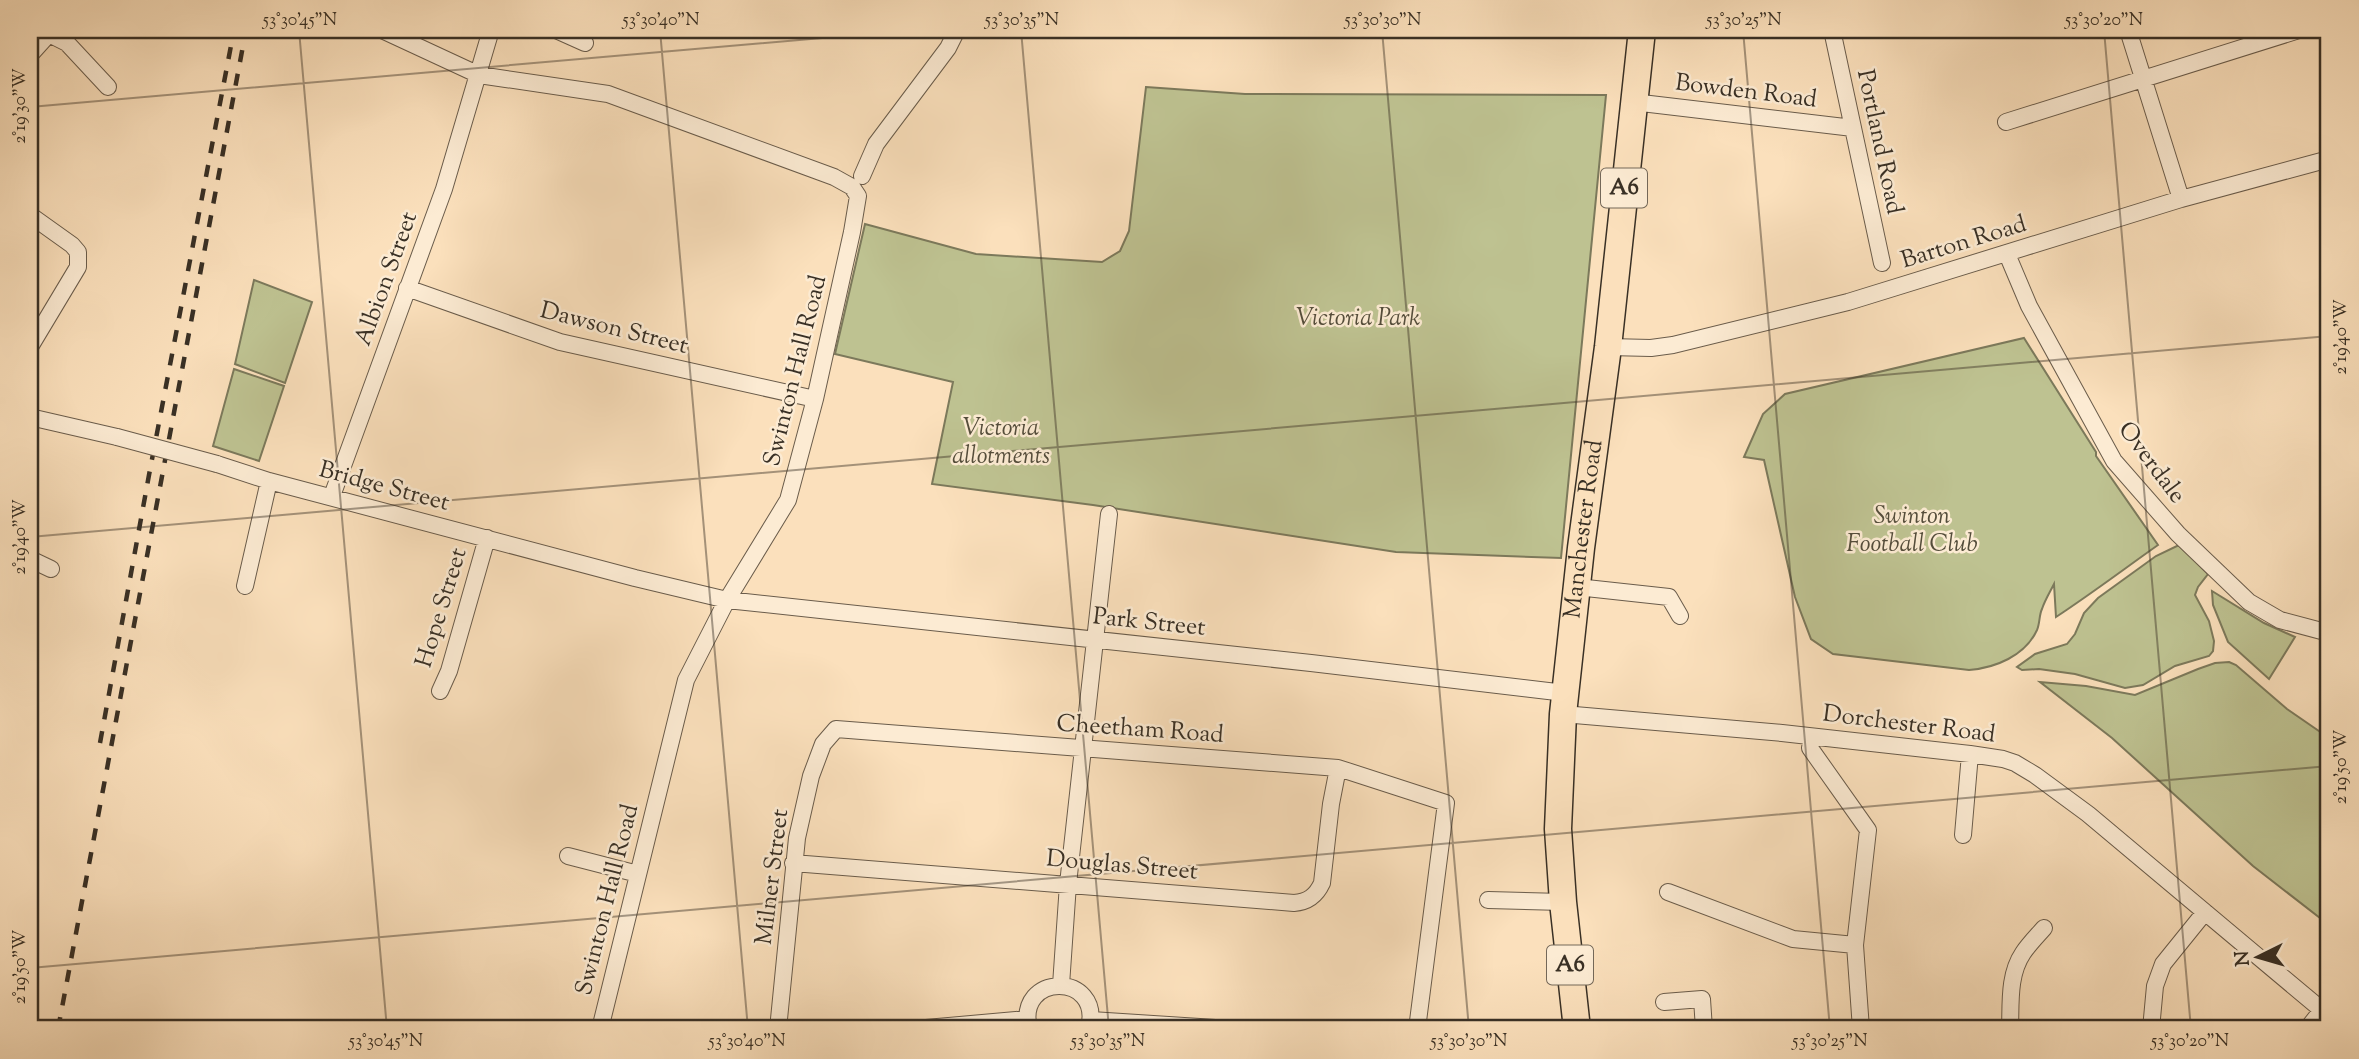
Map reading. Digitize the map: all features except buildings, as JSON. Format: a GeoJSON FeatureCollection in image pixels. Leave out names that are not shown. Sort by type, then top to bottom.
{"type":"FeatureCollection","features":[{"type":"Feature","properties":{"kind":"main road","name":"Manchester Road"},"geometry":{"type":"LineString","coordinates":[[1577,1029],[1558,829],[1564,703],[1608,347],[1642,30]]}},
{"type":"Feature","properties":{"kind":"street","name":"Swinton Hall Road"},"geometry":{"type":"LineString","coordinates":[[382,30],[479,75],[608,94],[834,177],[852,187],[859,200],[788,500],[727,600],[686,680],[600,1029]]}},
{"type":"Feature","properties":{"kind":"street","name":"Albion Street"},"geometry":{"type":"LineString","coordinates":[[332,496],[444,189],[491,30]]}},
{"type":"Feature","properties":{"kind":"street"},"geometry":{"type":"LineString","coordinates":[[556,30],[585,43]]}},
{"type":"Feature","properties":{"kind":"street"},"geometry":{"type":"LineString","coordinates":[[862,176],[876,144],[947,48],[957,30]]}},
{"type":"Feature","properties":{"kind":"street","name":"Portland Road"},"geometry":{"type":"LineString","coordinates":[[1832,30],[1882,264]]}},
{"type":"Feature","properties":{"kind":"street"},"geometry":{"type":"LineString","coordinates":[[2128,30],[2181,199]]}},
{"type":"Feature","properties":{"kind":"street"},"geometry":{"type":"LineString","coordinates":[[2006,122],[2299,30]]}},
{"type":"Feature","properties":{"kind":"street"},"geometry":{"type":"LineString","coordinates":[[30,55],[49,32],[67,43],[108,87]]}},
{"type":"Feature","properties":{"kind":"street","name":"Bowden Road"},"geometry":{"type":"LineString","coordinates":[[1633,102],[1853,128]]}},
{"type":"Feature","properties":{"kind":"street","name":"Barton Road"},"geometry":{"type":"LineString","coordinates":[[1608,347],[1651,348],[1692,341],[1848,302],[2181,199],[2329,159]]}},
{"type":"Feature","properties":{"kind":"street"},"geometry":{"type":"LineString","coordinates":[[30,215],[72,245],[79,257],[78,267],[30,348]]}},
{"type":"Feature","properties":{"kind":"street","name":"Overdale"},"geometry":{"type":"LineString","coordinates":[[2007,254],[2029,306],[2114,461],[2178,534],[2249,602],[2280,620],[2329,633]]}},
{"type":"Feature","properties":{"kind":"street","name":"Dawson Street"},"geometry":{"type":"LineString","coordinates":[[407,288],[560,342],[814,399]]}},
{"type":"Feature","properties":{"kind":"street","name":"Bridge Street"},"geometry":{"type":"LineString","coordinates":[[30,418],[117,437],[218,464],[269,481],[727,600]]}},
{"type":"Feature","properties":{"kind":"street"},"geometry":{"type":"LineString","coordinates":[[245,586],[269,481]]}},
{"type":"Feature","properties":{"kind":"street"},"geometry":{"type":"LineString","coordinates":[[1061,985],[1068,884],[1109,514]]}},
{"type":"Feature","properties":{"kind":"street","name":"Hope Street"},"geometry":{"type":"LineString","coordinates":[[440,691],[449,671],[486,538]]}},
{"type":"Feature","properties":{"kind":"street"},"geometry":{"type":"LineString","coordinates":[[30,559],[51,569]]}},
{"type":"Feature","properties":{"kind":"street"},"geometry":{"type":"LineString","coordinates":[[1577,587],[1669,597],[1680,617]]}},
{"type":"Feature","properties":{"kind":"street","name":"Park Street"},"geometry":{"type":"LineString","coordinates":[[727,600],[1094,639],[1564,703]]}},
{"type":"Feature","properties":{"kind":"street","name":"Dorchester Road"},"geometry":{"type":"LineString","coordinates":[[1564,703],[1812,737],[2003,759],[2035,775],[2088,814],[2326,1013]]}},
{"type":"Feature","properties":{"kind":"street","name":"Cheetham Road"},"geometry":{"type":"LineString","coordinates":[[829,736],[836,729],[1338,768],[1446,803],[1417,1029]]}},
{"type":"Feature","properties":{"kind":"street","name":"Milner Street"},"geometry":{"type":"LineString","coordinates":[[778,1029],[793,863],[811,776],[822,744],[829,736]]}},
{"type":"Feature","properties":{"kind":"street"},"geometry":{"type":"LineString","coordinates":[[1812,737],[1811,748],[1868,830],[1855,945],[1861,1029]]}},
{"type":"Feature","properties":{"kind":"street"},"geometry":{"type":"LineString","coordinates":[[1963,835],[1970,754]]}},
{"type":"Feature","properties":{"kind":"street","name":"Douglas Street"},"geometry":{"type":"LineString","coordinates":[[793,863],[1294,904],[1312,898],[1322,883],[1338,768]]}},
{"type":"Feature","properties":{"kind":"street"},"geometry":{"type":"LineString","coordinates":[[568,856],[638,874]]}},
{"type":"Feature","properties":{"kind":"street"},"geometry":{"type":"LineString","coordinates":[[1668,892],[1793,939],[1855,945]]}},
{"type":"Feature","properties":{"kind":"street"},"geometry":{"type":"LineString","coordinates":[[1488,900],[1563,902]]}},
{"type":"Feature","properties":{"kind":"street"},"geometry":{"type":"LineString","coordinates":[[2151,1029],[2155,986],[2163,964],[2206,912]]}},
{"type":"Feature","properties":{"kind":"street"},"geometry":{"type":"LineString","coordinates":[[2010,1029],[2013,978],[2017,965],[2023,953],[2045,928]]}},
{"type":"Feature","properties":{"kind":"street"},"geometry":{"type":"LineString","coordinates":[[926,1028],[1028,1024],[1028,1008],[1033,999],[1050,986],[1061,985],[1080,993],[1090,1010],[1090,1025],[1231,1029]]}},
{"type":"Feature","properties":{"kind":"street"},"geometry":{"type":"LineString","coordinates":[[1664,1002],[1702,999],[1704,1029]]}},
{"type":"Feature","properties":{"kind":"street"},"geometry":{"type":"LineString","coordinates":[[2307,1029],[2326,1013]]}},
{"type":"Feature","properties":{"kind":"green space","name":"Victoria Park"},"geometry":{"type":"Polygon","coordinates":[[[1146,87],[1245,94],[1606,95],[1561,558],[1396,552],[1093,505],[932,484],[953,382],[835,354],[865,224],[976,254],[1102,262],[1120,251],[1129,231],[1146,87]]]}},
{"type":"Feature","properties":{"kind":"green space"},"geometry":{"type":"Polygon","coordinates":[[[254,280],[312,302],[285,383],[235,364],[254,280]]]}},
{"type":"Feature","properties":{"kind":"green space","name":"Swinton Football Club"},"geometry":{"type":"Polygon","coordinates":[[[2024,338],[2096,456],[2158,545],[2056,617],[2054,584],[2032,639],[2017,654],[1989,667],[1969,670],[1833,654],[1811,639],[1795,597],[1764,460],[1744,457],[1763,414],[1785,394],[2024,338]]]}},
{"type":"Feature","properties":{"kind":"green space"},"geometry":{"type":"Polygon","coordinates":[[[234,369],[284,386],[259,461],[213,446],[234,369]]]}},
{"type":"Feature","properties":{"kind":"green space"},"geometry":{"type":"Polygon","coordinates":[[[2179,545],[2208,574],[2195,595],[2209,621],[2214,641],[2213,651],[2209,656],[2175,666],[2143,685],[2125,688],[2075,674],[2039,669],[2022,670],[2017,667],[2035,654],[2067,644],[2075,634],[2084,613],[2098,598],[2156,556],[2179,545]]]}},
{"type":"Feature","properties":{"kind":"green space"},"geometry":{"type":"Polygon","coordinates":[[[2212,591],[2264,623],[2295,637],[2269,679],[2228,642],[2213,605],[2212,591]]]}},
{"type":"Feature","properties":{"kind":"green space"},"geometry":{"type":"Polygon","coordinates":[[[2229,662],[2287,709],[2329,738],[2329,925],[2253,866],[2112,738],[2040,682],[2086,686],[2135,695],[2215,663],[2229,662]]]}},
{"type":"Feature","properties":{"kind":"railway"},"geometry":{"type":"LineString","coordinates":[[100,743],[234,30]]}},
{"type":"Feature","properties":{"kind":"railway"},"geometry":{"type":"LineString","coordinates":[[58,1029],[246,30]]}},
{"type":"Feature","properties":{"kind":"park label","name":"Victoria allotments"},"geometry":{"type":"Point","coordinates":[1001,443]}}]}
